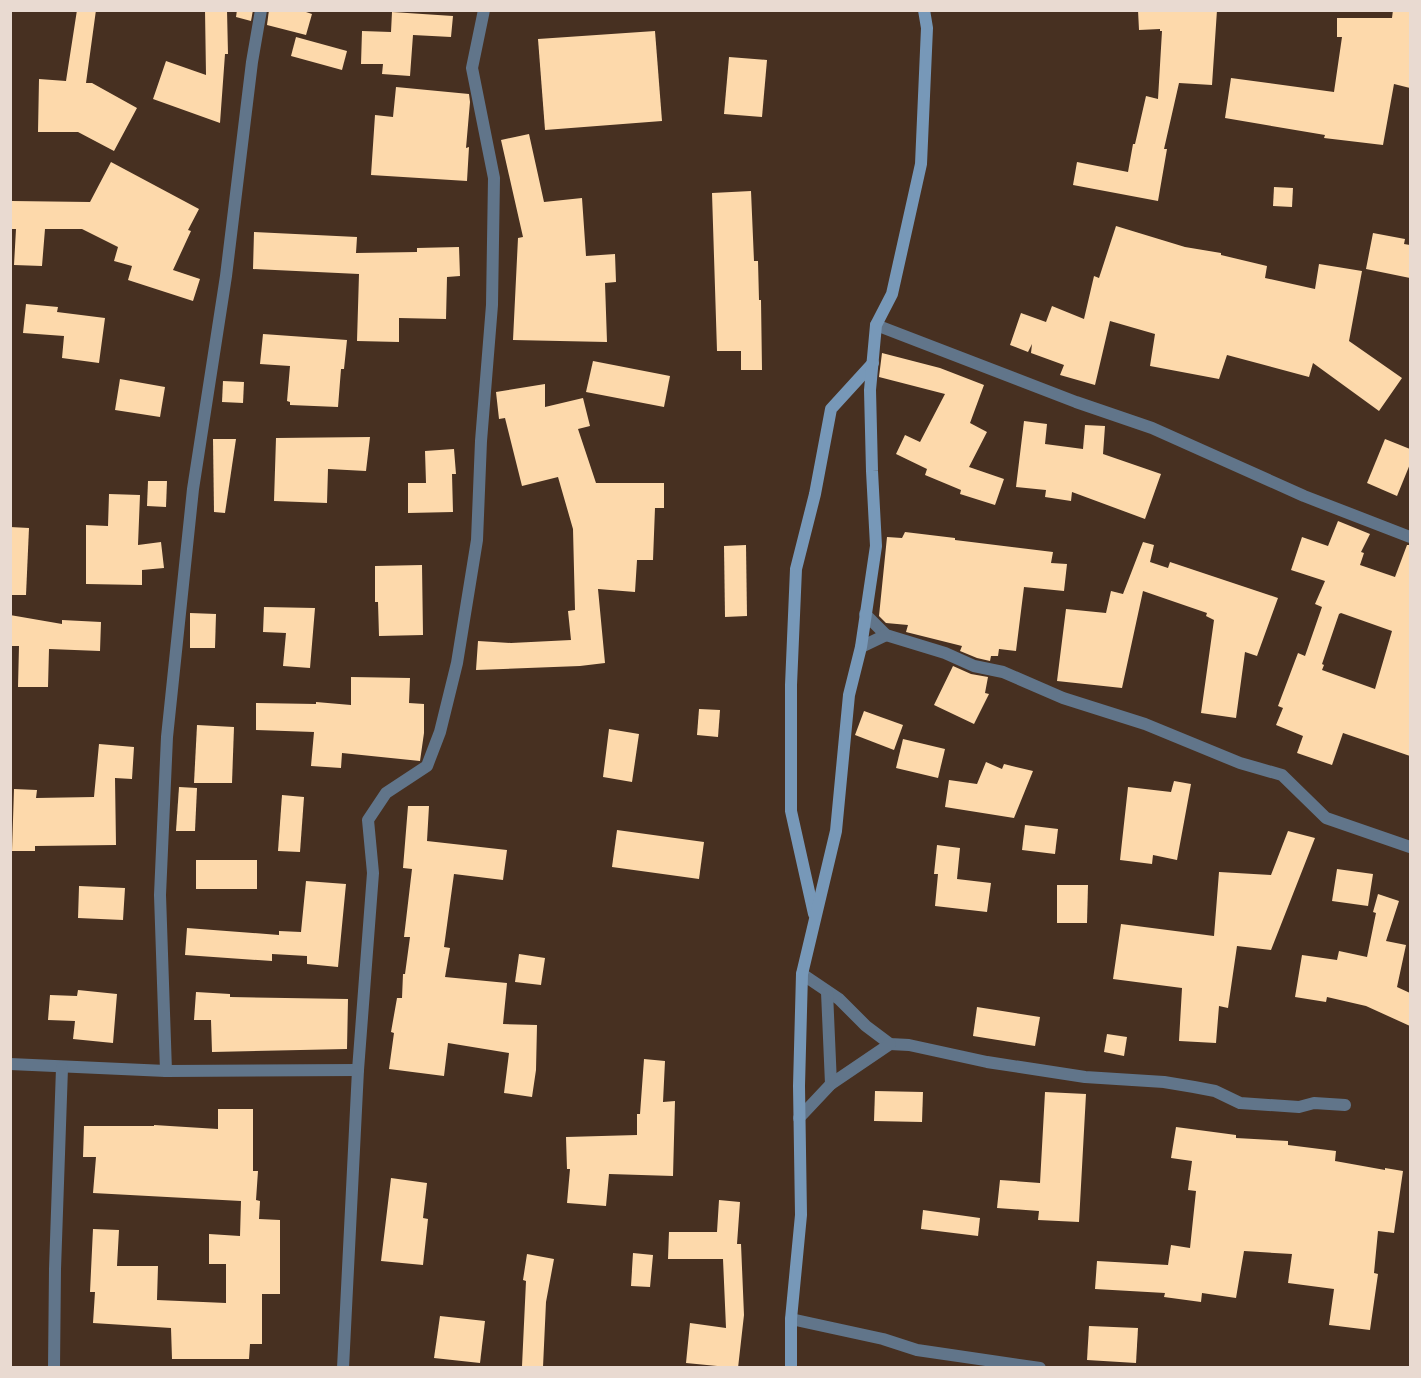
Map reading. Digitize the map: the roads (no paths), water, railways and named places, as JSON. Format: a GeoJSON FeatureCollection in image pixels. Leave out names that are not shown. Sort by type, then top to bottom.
{"type":"FeatureCollection","features":[{"type":"Feature","properties":{"kind":"street"},"geometry":{"type":"LineString","coordinates":[[166,1071],[160,895],[167,737],[193,489],[226,276],[252,62],[261,10]]}},
{"type":"Feature","properties":{"kind":"street"},"geometry":{"type":"LineString","coordinates":[[343,1368],[358,1070],[373,873],[368,820],[386,793],[427,766],[440,732],[457,663],[477,540],[481,441],[492,305],[494,178],[472,68],[484,10]]}},
{"type":"Feature","properties":{"kind":"street"},"geometry":{"type":"LineString","coordinates":[[790,1368],[791,1319],[801,1215],[799,1118],[802,974],[836,831],[849,695],[861,647],[876,546],[870,390],[876,325],[892,294],[921,164],[927,28],[924,10]]}},
{"type":"Feature","properties":{"kind":"street"},"geometry":{"type":"LineString","coordinates":[[876,325],[1076,402],[1152,428],[1304,496],[1410,537]]}},
{"type":"Feature","properties":{"kind":"street"},"geometry":{"type":"LineString","coordinates":[[816,920],[791,811],[791,685],[796,568],[815,494],[831,409],[873,363]]}},
{"type":"Feature","properties":{"kind":"street"},"geometry":{"type":"LineString","coordinates":[[865,615],[886,636],[945,653],[974,666],[1003,672],[1063,698],[1145,724],[1240,763],[1282,775],[1326,818],[1410,847]]}},
{"type":"Feature","properties":{"kind":"street"},"geometry":{"type":"LineString","coordinates":[[861,647],[886,636]]}},
{"type":"Feature","properties":{"kind":"street"},"geometry":{"type":"LineString","coordinates":[[802,974],[839,999],[866,1026],[890,1044],[909,1045],[987,1062],[1085,1077],[1164,1082],[1194,1087],[1215,1091],[1240,1103],[1299,1107],[1314,1103],[1345,1105]]}},
{"type":"Feature","properties":{"kind":"street"},"geometry":{"type":"LineString","coordinates":[[827,992],[831,1084]]}},
{"type":"Feature","properties":{"kind":"street"},"geometry":{"type":"LineString","coordinates":[[799,1118],[831,1084],[890,1044]]}},
{"type":"Feature","properties":{"kind":"street"},"geometry":{"type":"LineString","coordinates":[[10,1064],[166,1071],[358,1070]]}},
{"type":"Feature","properties":{"kind":"street"},"geometry":{"type":"LineString","coordinates":[[54,1368],[62,1068]]}},
{"type":"Feature","properties":{"kind":"street"},"geometry":{"type":"LineString","coordinates":[[791,1319],[883,1339],[917,1350],[1040,1368]]}}]}
